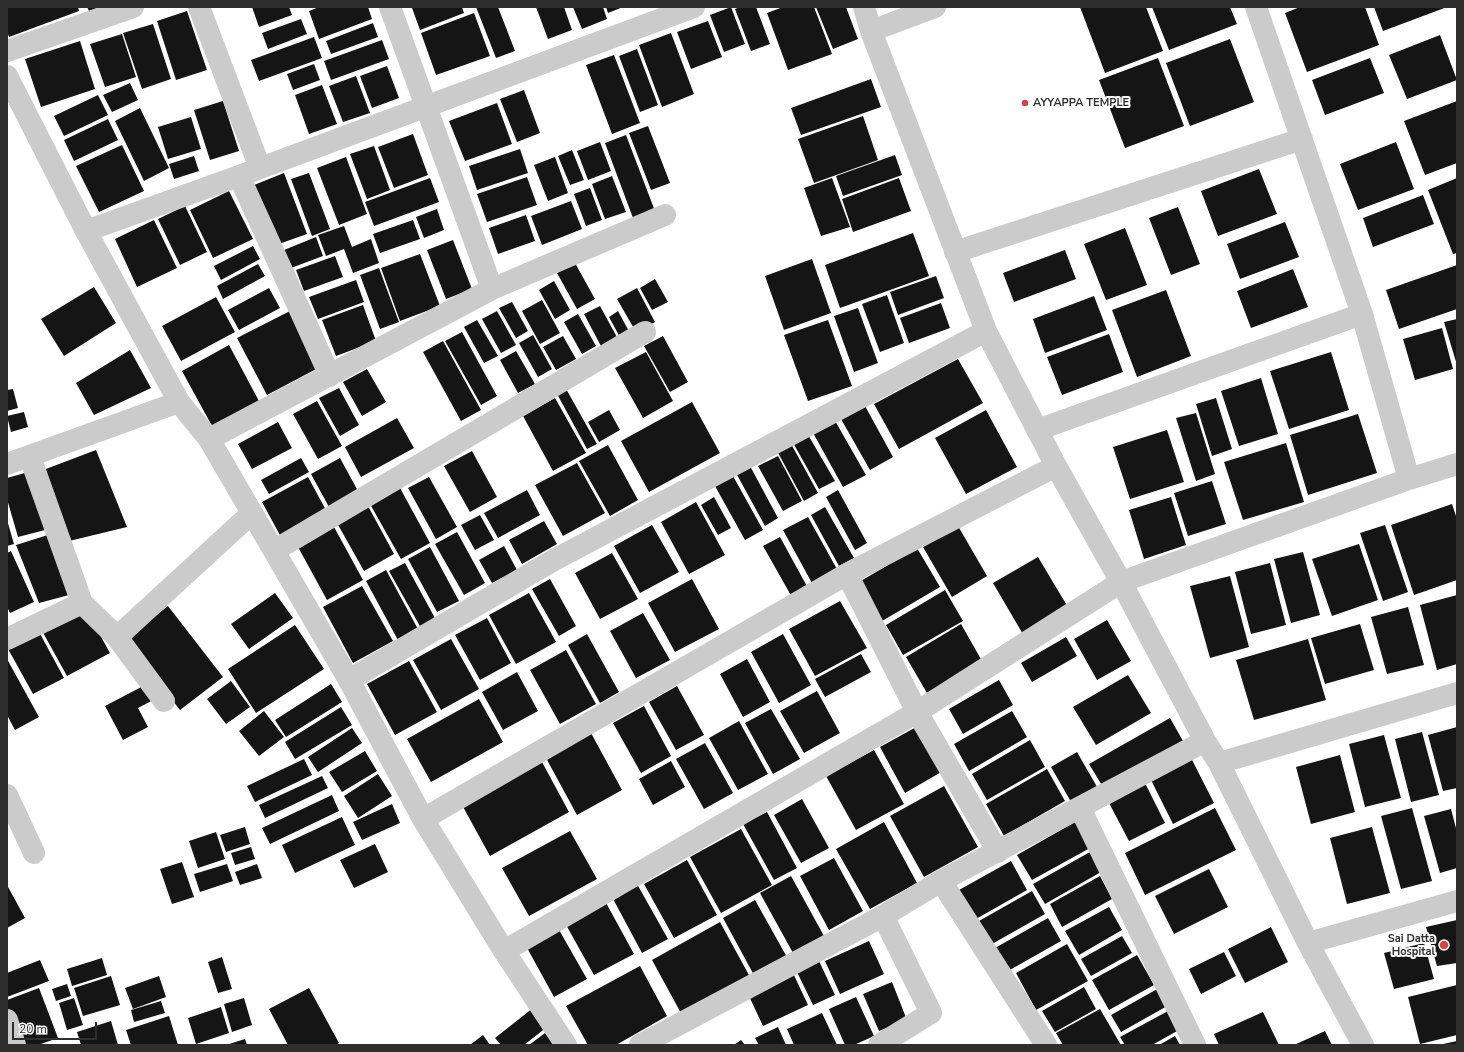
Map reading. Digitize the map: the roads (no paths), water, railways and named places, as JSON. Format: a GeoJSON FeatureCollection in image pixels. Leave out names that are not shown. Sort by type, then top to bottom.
{"type":"FeatureCollection","features":[{"type":"Feature","properties":{"kind":"street"},"geometry":{"type":"LineString","coordinates":[[7,51],[133,7]]}},
{"type":"Feature","properties":{"kind":"street"},"geometry":{"type":"LineString","coordinates":[[199,7],[260,168]]}},
{"type":"Feature","properties":{"kind":"street"},"geometry":{"type":"LineString","coordinates":[[390,7],[492,289]]}},
{"type":"Feature","properties":{"kind":"street"},"geometry":{"type":"LineString","coordinates":[[86,231],[239,176],[694,7]]}},
{"type":"Feature","properties":{"kind":"street"},"geometry":{"type":"LineString","coordinates":[[864,7],[871,31],[986,331],[1056,466],[1219,763],[1308,943],[1363,1045]]}},
{"type":"Feature","properties":{"kind":"street"},"geometry":{"type":"LineString","coordinates":[[871,31],[935,7]]}},
{"type":"Feature","properties":{"kind":"street"},"geometry":{"type":"LineString","coordinates":[[1256,7],[1362,314],[1409,479]]}},
{"type":"Feature","properties":{"kind":"street"},"geometry":{"type":"LineString","coordinates":[[7,76],[86,231],[179,402],[209,439],[275,550],[349,680],[423,819],[504,951],[566,1045]]}},
{"type":"Feature","properties":{"kind":"street"},"geometry":{"type":"LineString","coordinates":[[955,252],[1302,139]]}},
{"type":"Feature","properties":{"kind":"street"},"geometry":{"type":"LineString","coordinates":[[239,176],[330,376]]}},
{"type":"Feature","properties":{"kind":"street"},"geometry":{"type":"LineString","coordinates":[[209,439],[492,289],[665,215]]}},
{"type":"Feature","properties":{"kind":"street"},"geometry":{"type":"LineString","coordinates":[[1037,430],[1362,314]]}},
{"type":"Feature","properties":{"kind":"street"},"geometry":{"type":"LineString","coordinates":[[349,680],[554,560],[986,331]]}},
{"type":"Feature","properties":{"kind":"street"},"geometry":{"type":"LineString","coordinates":[[275,550],[645,332]]}},
{"type":"Feature","properties":{"kind":"street"},"geometry":{"type":"LineString","coordinates":[[7,464],[30,457],[179,402]]}},
{"type":"Feature","properties":{"kind":"street"},"geometry":{"type":"LineString","coordinates":[[30,457],[82,603],[117,637],[164,701]]}},
{"type":"Feature","properties":{"kind":"street"},"geometry":{"type":"LineString","coordinates":[[504,951],[916,712],[1121,582],[1409,479],[1457,464]]}},
{"type":"Feature","properties":{"kind":"street"},"geometry":{"type":"LineString","coordinates":[[423,819],[847,574],[1056,466]]}},
{"type":"Feature","properties":{"kind":"street"},"geometry":{"type":"LineString","coordinates":[[117,637],[252,513]]}},
{"type":"Feature","properties":{"kind":"street"},"geometry":{"type":"LineString","coordinates":[[847,574],[916,712],[998,852]]}},
{"type":"Feature","properties":{"kind":"street"},"geometry":{"type":"LineString","coordinates":[[7,639],[82,603]]}},
{"type":"Feature","properties":{"kind":"street"},"geometry":{"type":"LineString","coordinates":[[1219,763],[1457,693]]}},
{"type":"Feature","properties":{"kind":"street"},"geometry":{"type":"LineString","coordinates":[[640,1045],[883,916],[941,881],[1206,741]]}},
{"type":"Feature","properties":{"kind":"street"},"geometry":{"type":"LineString","coordinates":[[7,795],[34,853]]}},
{"type":"Feature","properties":{"kind":"street"},"geometry":{"type":"LineString","coordinates":[[1080,808],[1195,1045]]}},
{"type":"Feature","properties":{"kind":"street"},"geometry":{"type":"LineString","coordinates":[[941,881],[1046,1045]]}},
{"type":"Feature","properties":{"kind":"street"},"geometry":{"type":"LineString","coordinates":[[1308,943],[1457,901]]}},
{"type":"Feature","properties":{"kind":"street"},"geometry":{"type":"LineString","coordinates":[[879,1045],[931,1014],[883,916]]}},
{"type":"Feature","properties":{"kind":"street"},"geometry":{"type":"LineString","coordinates":[[7,1020],[15,1045]]}},
{"type":"Feature","properties":{"kind":"place","name":"AYYAPPA TEMPLE"},"geometry":{"type":"Point","coordinates":[1025,103]}},
{"type":"Feature","properties":{"kind":"place","name":"Sai Datta Hospital"},"geometry":{"type":"Point","coordinates":[1444,945]}}]}
